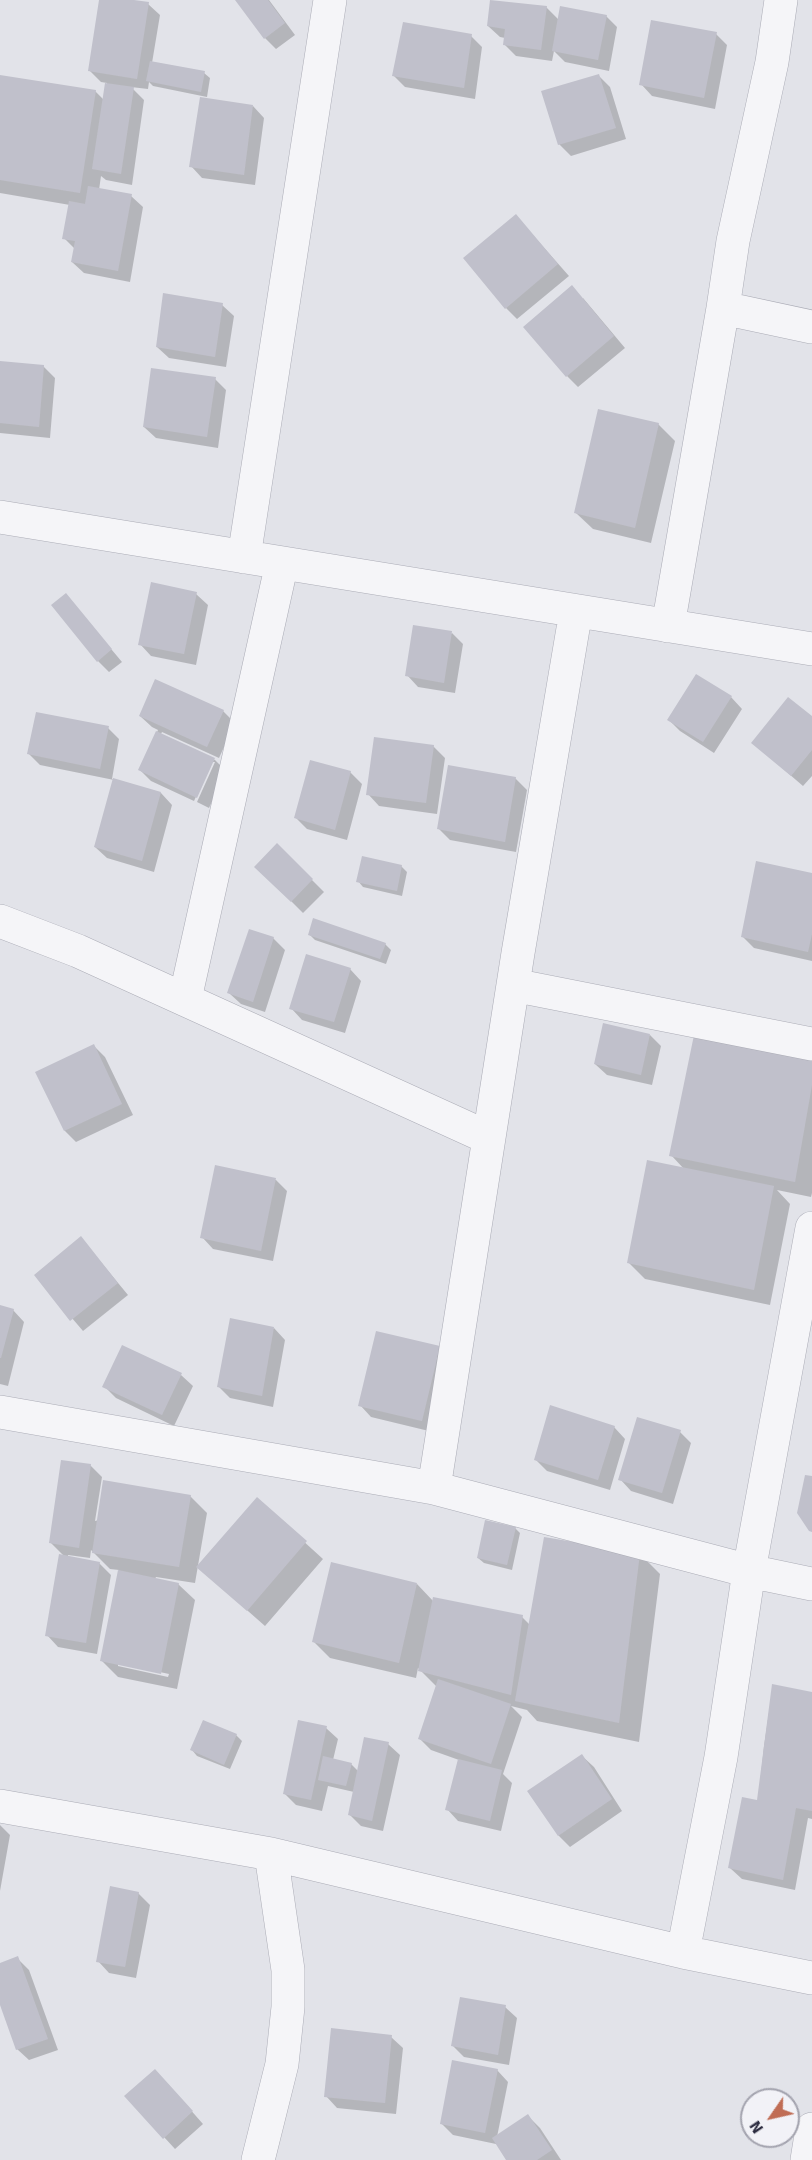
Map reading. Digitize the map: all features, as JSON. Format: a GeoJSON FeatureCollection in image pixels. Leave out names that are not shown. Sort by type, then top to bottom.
{"type":"FeatureCollection","features":[{"type":"Feature","properties":{"kind":"street"},"geometry":{"type":"LineString","coordinates":[[244,557],[330,0]]}},
{"type":"Feature","properties":{"kind":"street"},"geometry":{"type":"LineString","coordinates":[[668,626],[733,241],[772,62],[781,0]]}},
{"type":"Feature","properties":{"kind":"street"},"geometry":{"type":"LineString","coordinates":[[723,308],[812,327]]}},
{"type":"Feature","properties":{"kind":"street"},"geometry":{"type":"LineString","coordinates":[[0,517],[812,649]]}},
{"type":"Feature","properties":{"kind":"street"},"geometry":{"type":"LineString","coordinates":[[185,999],[282,563]]}},
{"type":"Feature","properties":{"kind":"street"},"geometry":{"type":"LineString","coordinates":[[434,1488],[513,986],[576,611]]}},
{"type":"Feature","properties":{"kind":"street"},"geometry":{"type":"LineString","coordinates":[[0,921],[78,951],[489,1138]]}},
{"type":"Feature","properties":{"kind":"street"},"geometry":{"type":"LineString","coordinates":[[513,986],[812,1044]]}},
{"type":"Feature","properties":{"kind":"street"},"geometry":{"type":"LineString","coordinates":[[683,1952],[721,1757],[749,1571],[812,1228]]}},
{"type":"Feature","properties":{"kind":"street"},"geometry":{"type":"LineString","coordinates":[[0,1412],[434,1488],[749,1571],[812,1584]]}},
{"type":"Feature","properties":{"kind":"street"},"geometry":{"type":"LineString","coordinates":[[0,1806],[271,1854],[683,1952],[812,1978]]}},
{"type":"Feature","properties":{"kind":"street"},"geometry":{"type":"LineString","coordinates":[[258,2160],[282,2064],[288,2007],[288,1970],[271,1854]]}},
{"type":"Feature","properties":{"kind":"street"},"geometry":{"type":"LineString","coordinates":[[807,2160],[812,2129]]}},
{"type":"Feature","properties":{"kind":"building"},"geometry":{"type":"Polygon","coordinates":[[[99,0],[149,2],[137,79],[88,71],[99,0]]]}},
{"type":"Feature","properties":{"kind":"building"},"geometry":{"type":"Polygon","coordinates":[[[235,0],[268,0],[285,23],[264,39],[235,0]]]}},
{"type":"Feature","properties":{"kind":"building"},"geometry":{"type":"Polygon","coordinates":[[[490,0],[547,6],[541,50],[503,45],[505,29],[487,26],[490,0]]]}},
{"type":"Feature","properties":{"kind":"building"},"geometry":{"type":"Polygon","coordinates":[[[560,6],[607,15],[598,60],[552,51],[560,6]]]}},
{"type":"Feature","properties":{"kind":"building"},"geometry":{"type":"Polygon","coordinates":[[[651,20],[717,32],[704,98],[639,85],[651,20]]]}},
{"type":"Feature","properties":{"kind":"building"},"geometry":{"type":"Polygon","coordinates":[[[403,22],[472,34],[464,88],[392,76],[403,22]]]}},
{"type":"Feature","properties":{"kind":"building"},"geometry":{"type":"Polygon","coordinates":[[[150,61],[205,71],[201,92],[146,81],[150,61]]]}},
{"type":"Feature","properties":{"kind":"building"},"geometry":{"type":"Polygon","coordinates":[[[599,74],[616,128],[558,145],[541,91],[599,74]]]}},
{"type":"Feature","properties":{"kind":"building"},"geometry":{"type":"Polygon","coordinates":[[[0,75],[96,90],[80,193],[0,180],[0,75]]]}},
{"type":"Feature","properties":{"kind":"building"},"geometry":{"type":"Polygon","coordinates":[[[105,83],[134,87],[121,174],[92,169],[105,83]]]}},
{"type":"Feature","properties":{"kind":"building"},"geometry":{"type":"Polygon","coordinates":[[[200,97],[253,105],[244,175],[189,167],[200,97]]]}},
{"type":"Feature","properties":{"kind":"building"},"geometry":{"type":"Polygon","coordinates":[[[88,186],[132,194],[118,271],[71,262],[75,241],[62,239],[69,201],[85,204],[88,186]]]}},
{"type":"Feature","properties":{"kind":"building"},"geometry":{"type":"Polygon","coordinates":[[[516,214],[558,264],[505,309],[463,258],[516,214]]]}},
{"type":"Feature","properties":{"kind":"building"},"geometry":{"type":"Polygon","coordinates":[[[572,285],[614,336],[566,377],[523,327],[572,285]]]}},
{"type":"Feature","properties":{"kind":"building"},"geometry":{"type":"Polygon","coordinates":[[[163,293],[223,303],[215,357],[156,347],[163,293]]]}},
{"type":"Feature","properties":{"kind":"building"},"geometry":{"type":"Polygon","coordinates":[[[0,361],[44,365],[39,427],[0,423],[0,361]]]}},
{"type":"Feature","properties":{"kind":"building"},"geometry":{"type":"Polygon","coordinates":[[[151,368],[216,377],[207,437],[143,427],[151,368]]]}},
{"type":"Feature","properties":{"kind":"building"},"geometry":{"type":"Polygon","coordinates":[[[598,409],[659,423],[635,528],[574,513],[598,409]]]}},
{"type":"Feature","properties":{"kind":"building"},"geometry":{"type":"Polygon","coordinates":[[[151,582],[197,592],[184,654],[138,645],[151,582]]]}},
{"type":"Feature","properties":{"kind":"building"},"geometry":{"type":"Polygon","coordinates":[[[66,593],[112,649],[97,662],[51,605],[66,593]]]}},
{"type":"Feature","properties":{"kind":"building"},"geometry":{"type":"Polygon","coordinates":[[[413,625],[452,631],[444,683],[405,676],[413,625]]]}},
{"type":"Feature","properties":{"kind":"building"},"geometry":{"type":"Polygon","coordinates":[[[696,674],[732,696],[703,742],[667,720],[696,674]]]}},
{"type":"Feature","properties":{"kind":"building"},"geometry":{"type":"Polygon","coordinates":[[[155,679],[224,710],[207,747],[139,716],[155,679]]]}},
{"type":"Feature","properties":{"kind":"building"},"geometry":{"type":"Polygon","coordinates":[[[788,697],[812,716],[812,750],[791,776],[751,743],[788,697]]]}},
{"type":"Feature","properties":{"kind":"building"},"geometry":{"type":"Polygon","coordinates":[[[36,712],[109,726],[100,769],[27,754],[36,712]]]}},
{"type":"Feature","properties":{"kind":"building"},"geometry":{"type":"Polygon","coordinates":[[[156,731],[215,758],[197,798],[138,770],[156,731]]]}},
{"type":"Feature","properties":{"kind":"building"},"geometry":{"type":"Polygon","coordinates":[[[374,737],[434,745],[426,803],[366,795],[374,737]]]}},
{"type":"Feature","properties":{"kind":"building"},"geometry":{"type":"Polygon","coordinates":[[[310,760],[351,771],[335,830],[294,818],[310,760]]]}},
{"type":"Feature","properties":{"kind":"building"},"geometry":{"type":"Polygon","coordinates":[[[448,765],[516,777],[505,842],[437,829],[448,765]]]}},
{"type":"Feature","properties":{"kind":"building"},"geometry":{"type":"Polygon","coordinates":[[[113,778],[161,792],[142,861],[94,847],[113,778]]]}},
{"type":"Feature","properties":{"kind":"building"},"geometry":{"type":"Polygon","coordinates":[[[277,843],[313,879],[291,902],[254,867],[277,843]]]}},
{"type":"Feature","properties":{"kind":"building"},"geometry":{"type":"Polygon","coordinates":[[[362,856],[402,865],[397,891],[356,882],[362,856]]]}},
{"type":"Feature","properties":{"kind":"building"},"geometry":{"type":"Polygon","coordinates":[[[756,861],[812,873],[812,934],[808,952],[741,937],[756,861]]]}},
{"type":"Feature","properties":{"kind":"building"},"geometry":{"type":"Polygon","coordinates":[[[313,918],[386,943],[380,959],[308,935],[313,918]]]}},
{"type":"Feature","properties":{"kind":"building"},"geometry":{"type":"Polygon","coordinates":[[[249,929],[274,937],[253,1002],[227,993],[249,929]]]}},
{"type":"Feature","properties":{"kind":"building"},"geometry":{"type":"Polygon","coordinates":[[[306,954],[351,968],[334,1022],[289,1009],[306,954]]]}},
{"type":"Feature","properties":{"kind":"building"},"geometry":{"type":"Polygon","coordinates":[[[603,1023],[650,1034],[641,1075],[594,1064],[603,1023]]]}},
{"type":"Feature","properties":{"kind":"building"},"geometry":{"type":"Polygon","coordinates":[[[694,1035],[812,1059],[812,1085],[795,1182],[669,1156],[694,1035]]]}},
{"type":"Feature","properties":{"kind":"building"},"geometry":{"type":"Polygon","coordinates":[[[94,1044],[122,1104],[64,1131],[35,1072],[94,1044]]]}},
{"type":"Feature","properties":{"kind":"building"},"geometry":{"type":"Polygon","coordinates":[[[647,1160],[774,1186],[754,1290],[627,1263],[647,1160]]]}},
{"type":"Feature","properties":{"kind":"building"},"geometry":{"type":"Polygon","coordinates":[[[215,1165],[276,1178],[261,1251],[200,1238],[215,1165]]]}},
{"type":"Feature","properties":{"kind":"building"},"geometry":{"type":"Polygon","coordinates":[[[81,1236],[118,1283],[70,1321],[34,1275],[81,1236]]]}},
{"type":"Feature","properties":{"kind":"building"},"geometry":{"type":"Polygon","coordinates":[[[0,1305],[14,1309],[1,1358],[0,1358],[0,1305]]]}},
{"type":"Feature","properties":{"kind":"building"},"geometry":{"type":"Polygon","coordinates":[[[230,1318],[274,1327],[262,1396],[217,1387],[230,1318]]]}},
{"type":"Feature","properties":{"kind":"building"},"geometry":{"type":"Polygon","coordinates":[[[376,1331],[440,1346],[422,1421],[358,1406],[376,1331]]]}},
{"type":"Feature","properties":{"kind":"building"},"geometry":{"type":"Polygon","coordinates":[[[122,1345],[182,1373],[162,1415],[102,1387],[122,1345]]]}},
{"type":"Feature","properties":{"kind":"building"},"geometry":{"type":"Polygon","coordinates":[[[550,1405],[615,1426],[598,1480],[534,1460],[550,1405]]]}},
{"type":"Feature","properties":{"kind":"building"},"geometry":{"type":"Polygon","coordinates":[[[637,1417],[681,1430],[662,1493],[618,1480],[637,1417]]]}},
{"type":"Feature","properties":{"kind":"building"},"geometry":{"type":"Polygon","coordinates":[[[61,1460],[91,1464],[79,1548],[49,1543],[61,1460]]]}},
{"type":"Feature","properties":{"kind":"building"},"geometry":{"type":"Polygon","coordinates":[[[805,1475],[812,1476],[812,1532],[797,1513],[805,1475]]]}},
{"type":"Feature","properties":{"kind":"building"},"geometry":{"type":"Polygon","coordinates":[[[103,1480],[191,1495],[179,1567],[92,1553],[103,1480]]]}},
{"type":"Feature","properties":{"kind":"building"},"geometry":{"type":"Polygon","coordinates":[[[257,1497],[307,1541],[247,1611],[196,1567],[257,1497]]]}},
{"type":"Feature","properties":{"kind":"building"},"geometry":{"type":"Polygon","coordinates":[[[485,1520],[516,1527],[507,1565],[477,1558],[485,1520]]]}},
{"type":"Feature","properties":{"kind":"building"},"geometry":{"type":"Polygon","coordinates":[[[544,1537],[640,1553],[619,1723],[515,1701],[544,1537]]]}},
{"type":"Feature","properties":{"kind":"building"},"geometry":{"type":"Polygon","coordinates":[[[59,1554],[100,1562],[86,1643],[45,1636],[59,1554]]]}},
{"type":"Feature","properties":{"kind":"building"},"geometry":{"type":"Polygon","coordinates":[[[331,1562],[417,1583],[399,1663],[312,1642],[331,1562]]]}},
{"type":"Feature","properties":{"kind":"building"},"geometry":{"type":"Polygon","coordinates":[[[118,1570],[179,1583],[161,1674],[100,1661],[118,1570]]]}},
{"type":"Feature","properties":{"kind":"building"},"geometry":{"type":"Polygon","coordinates":[[[433,1597],[523,1615],[511,1695],[418,1671],[433,1597]]]}},
{"type":"Feature","properties":{"kind":"building"},"geometry":{"type":"Polygon","coordinates":[[[438,1679],[511,1704],[491,1764],[418,1739],[438,1679]]]}},
{"type":"Feature","properties":{"kind":"building"},"geometry":{"type":"Polygon","coordinates":[[[772,1684],[812,1692],[812,1811],[796,1808],[783,1880],[728,1868],[742,1797],[757,1800],[772,1684]]]}},
{"type":"Feature","properties":{"kind":"building"},"geometry":{"type":"Polygon","coordinates":[[[203,1720],[237,1734],[224,1765],[190,1750],[203,1720]]]}},
{"type":"Feature","properties":{"kind":"building"},"geometry":{"type":"Polygon","coordinates":[[[298,1720],[327,1726],[311,1800],[283,1794],[298,1720]]]}},
{"type":"Feature","properties":{"kind":"building"},"geometry":{"type":"Polygon","coordinates":[[[364,1737],[389,1742],[372,1821],[348,1815],[364,1737]]]}},
{"type":"Feature","properties":{"kind":"building"},"geometry":{"type":"Polygon","coordinates":[[[582,1754],[612,1799],[558,1836],[527,1791],[582,1754]]]}},
{"type":"Feature","properties":{"kind":"building"},"geometry":{"type":"Polygon","coordinates":[[[323,1756],[352,1763],[346,1786],[318,1780],[323,1756]]]}},
{"type":"Feature","properties":{"kind":"building"},"geometry":{"type":"Polygon","coordinates":[[[458,1759],[502,1770],[490,1821],[445,1810],[458,1759]]]}},
{"type":"Feature","properties":{"kind":"building"},"geometry":{"type":"Polygon","coordinates":[[[110,1886],[139,1892],[125,1967],[96,1962],[110,1886]]]}},
{"type":"Feature","properties":{"kind":"building"},"geometry":{"type":"Polygon","coordinates":[[[18,1956],[48,2039],[16,2050],[0,2005],[0,1963],[18,1956]]]}},
{"type":"Feature","properties":{"kind":"building"},"geometry":{"type":"Polygon","coordinates":[[[460,1997],[506,2005],[498,2055],[451,2046],[460,1997]]]}},
{"type":"Feature","properties":{"kind":"building"},"geometry":{"type":"Polygon","coordinates":[[[331,2028],[392,2035],[385,2103],[324,2097],[331,2028]]]}},
{"type":"Feature","properties":{"kind":"building"},"geometry":{"type":"Polygon","coordinates":[[[452,2060],[498,2069],[485,2133],[440,2124],[452,2060]]]}},
{"type":"Feature","properties":{"kind":"building"},"geometry":{"type":"Polygon","coordinates":[[[155,2069],[193,2111],[163,2139],[124,2096],[155,2069]]]}},
{"type":"Feature","properties":{"kind":"building"},"geometry":{"type":"Polygon","coordinates":[[[528,2114],[552,2150],[537,2160],[506,2160],[492,2138],[528,2114]]]}}]}
